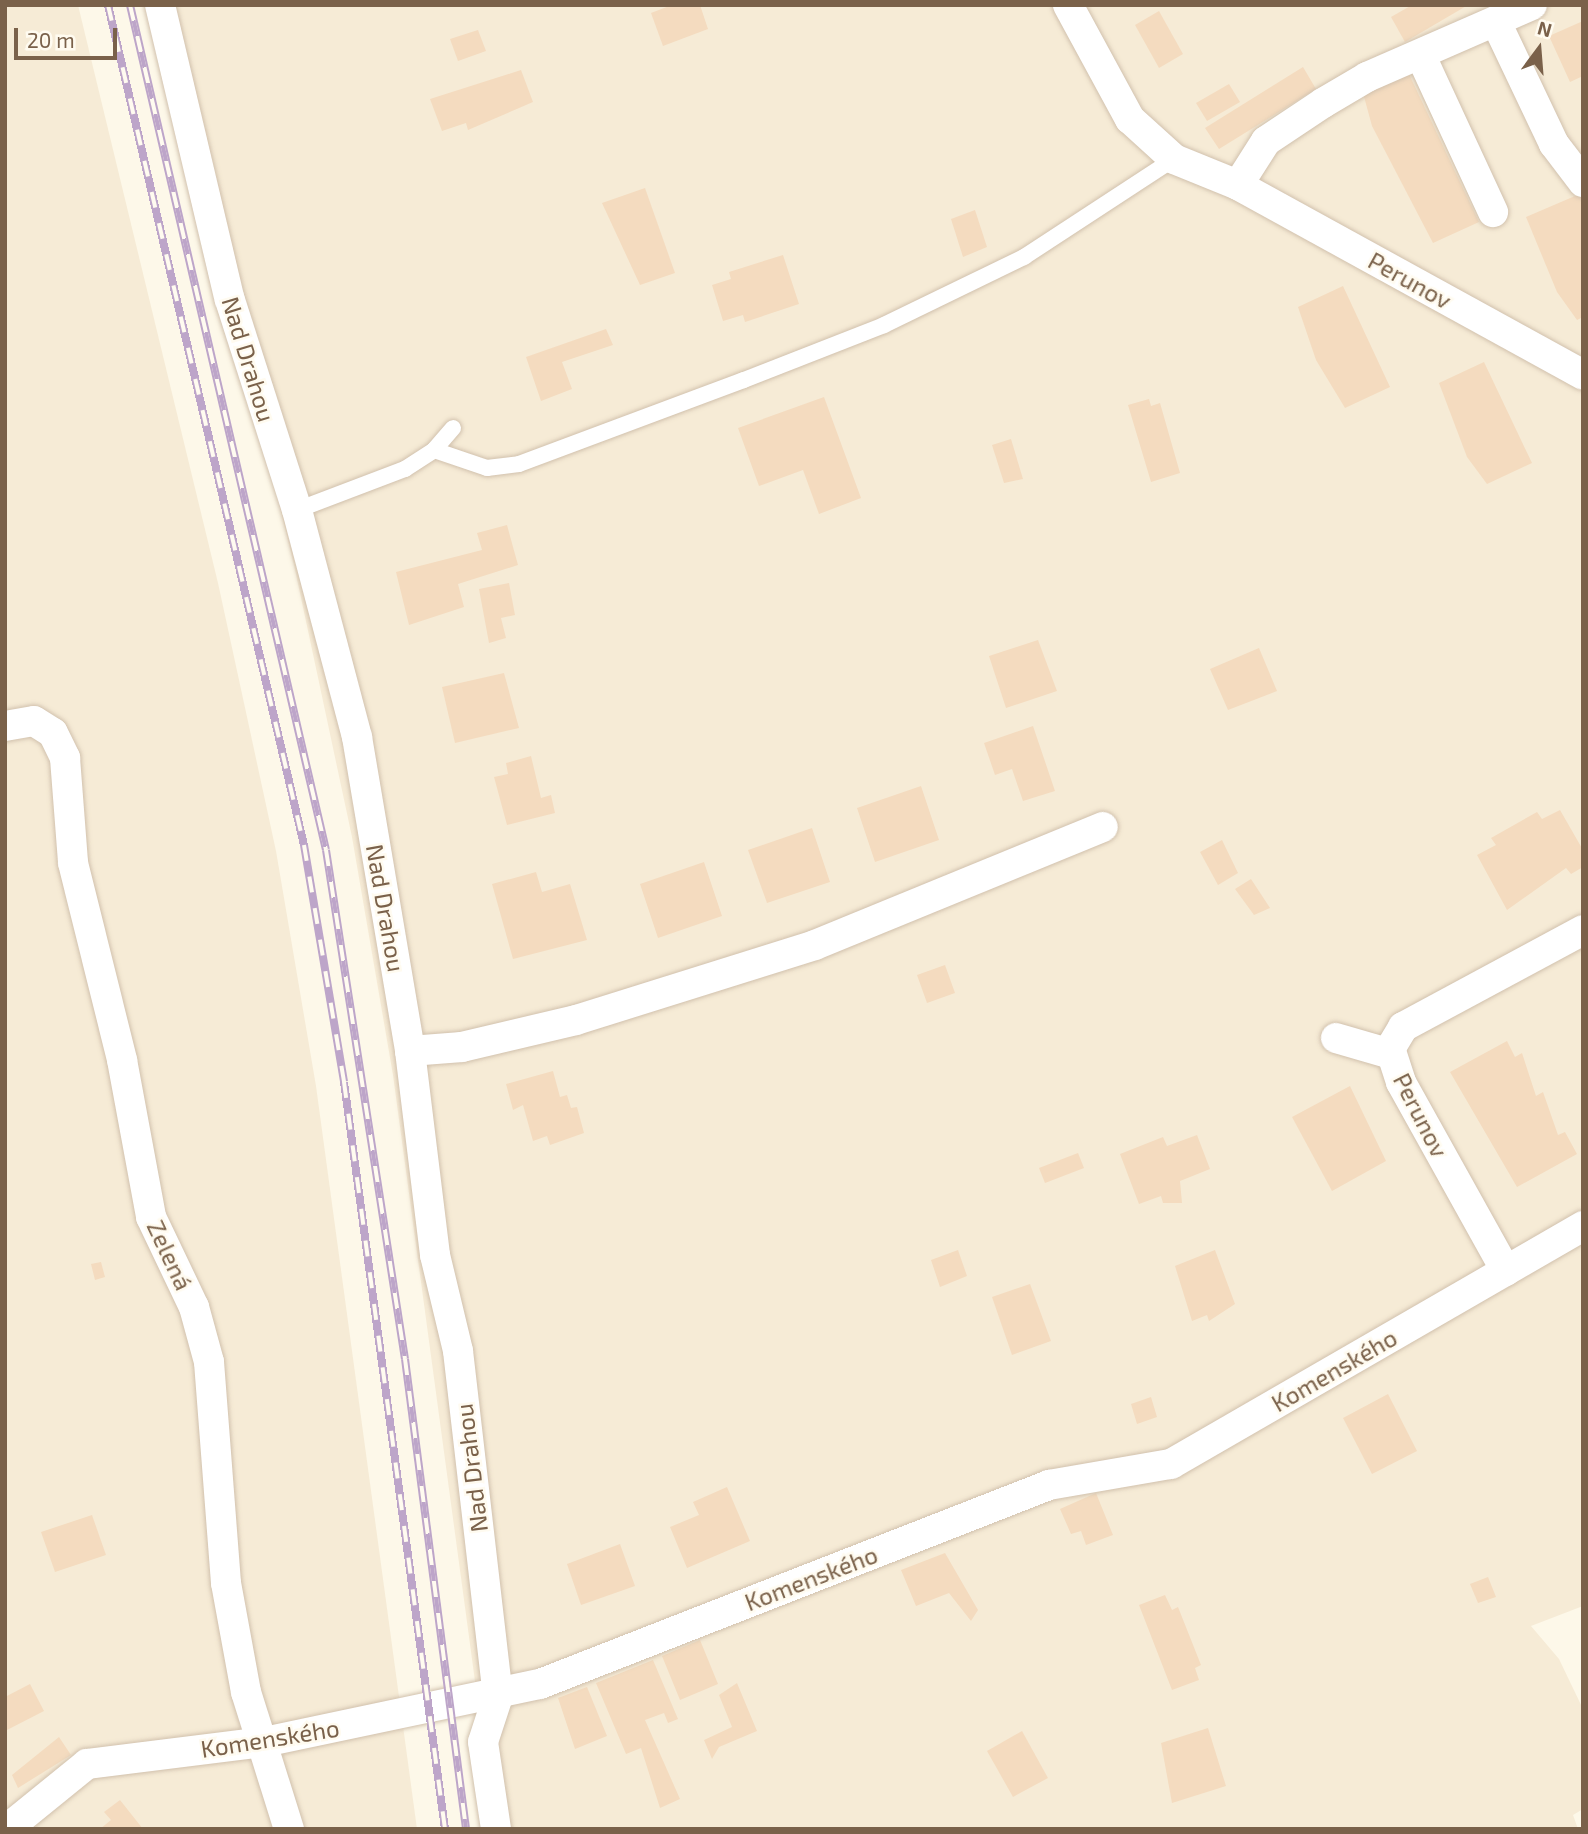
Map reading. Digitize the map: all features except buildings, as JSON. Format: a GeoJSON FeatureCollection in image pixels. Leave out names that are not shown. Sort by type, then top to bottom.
{"type":"FeatureCollection","features":[{"type":"Feature","properties":{"kind":"street","name":"Nad Drahou"},"geometry":{"type":"LineString","coordinates":[[160,5],[230,300],[298,510],[357,737],[410,1051],[435,1255],[458,1352],[498,1696],[483,1742],[496,1829]]}},
{"type":"Feature","properties":{"kind":"street","name":"Perunov"},"geometry":{"type":"LineString","coordinates":[[1068,5],[1130,119],[1174,159],[1238,185],[1583,375]]}},
{"type":"Feature","properties":{"kind":"street"},"geometry":{"type":"LineString","coordinates":[[1238,185],[1250,160],[1287,125],[1367,77],[1497,24],[1532,5]]}},
{"type":"Feature","properties":{"kind":"street"},"geometry":{"type":"LineString","coordinates":[[1497,24],[1554,144],[1583,182]]}},
{"type":"Feature","properties":{"kind":"street"},"geometry":{"type":"LineString","coordinates":[[1421,56],[1493,212]]}},
{"type":"Feature","properties":{"kind":"street","name":"Zelená"},"geometry":{"type":"LineString","coordinates":[[5,726],[34,721],[53,733],[65,758],[73,863],[122,1060],[151,1217],[194,1307],[209,1362],[226,1583],[246,1692],[264,1742],[289,1829]]}},
{"type":"Feature","properties":{"kind":"street"},"geometry":{"type":"LineString","coordinates":[[410,1051],[463,1047],[576,1020],[815,945],[1103,827]]}},
{"type":"Feature","properties":{"kind":"street","name":"Perunov"},"geometry":{"type":"LineString","coordinates":[[1506,1270],[1391,1054],[1403,1027],[1583,930]]}},
{"type":"Feature","properties":{"kind":"street"},"geometry":{"type":"LineString","coordinates":[[1336,1038],[1391,1054]]}},
{"type":"Feature","properties":{"kind":"street","name":"Komenského"},"geometry":{"type":"LineString","coordinates":[[7,1829],[86,1764],[264,1742],[498,1696],[1049,1485],[1171,1464],[1583,1226]]}},
{"type":"Feature","properties":{"kind":"lane"},"geometry":{"type":"LineString","coordinates":[[434,450],[487,468],[519,464],[884,325],[1024,257],[1174,159]]}},
{"type":"Feature","properties":{"kind":"lane"},"geometry":{"type":"LineString","coordinates":[[298,510],[368,486],[434,450],[453,428]]}},
{"type":"Feature","properties":{"kind":"shaded area"},"geometry":{"type":"Polygon","coordinates":[[[5,5],[78,5],[218,583],[276,851],[316,1086],[417,1829],[5,1829],[5,5]]]}},
{"type":"Feature","properties":{"kind":"shaded area"},"geometry":{"type":"Polygon","coordinates":[[[158,5],[1583,5],[1583,1606],[1531,1626],[1559,1659],[1583,1709],[1583,1809],[1573,1815],[1578,1829],[495,1829],[393,1075],[352,837],[294,565],[158,5]]]}},
{"type":"Feature","properties":{"kind":"railway"},"geometry":{"type":"LineString","coordinates":[[108,5],[304,845],[344,1082],[445,1829]]}},
{"type":"Feature","properties":{"kind":"railway"},"geometry":{"type":"LineString","coordinates":[[130,5],[326,850],[405,1359],[466,1829]]}}]}
